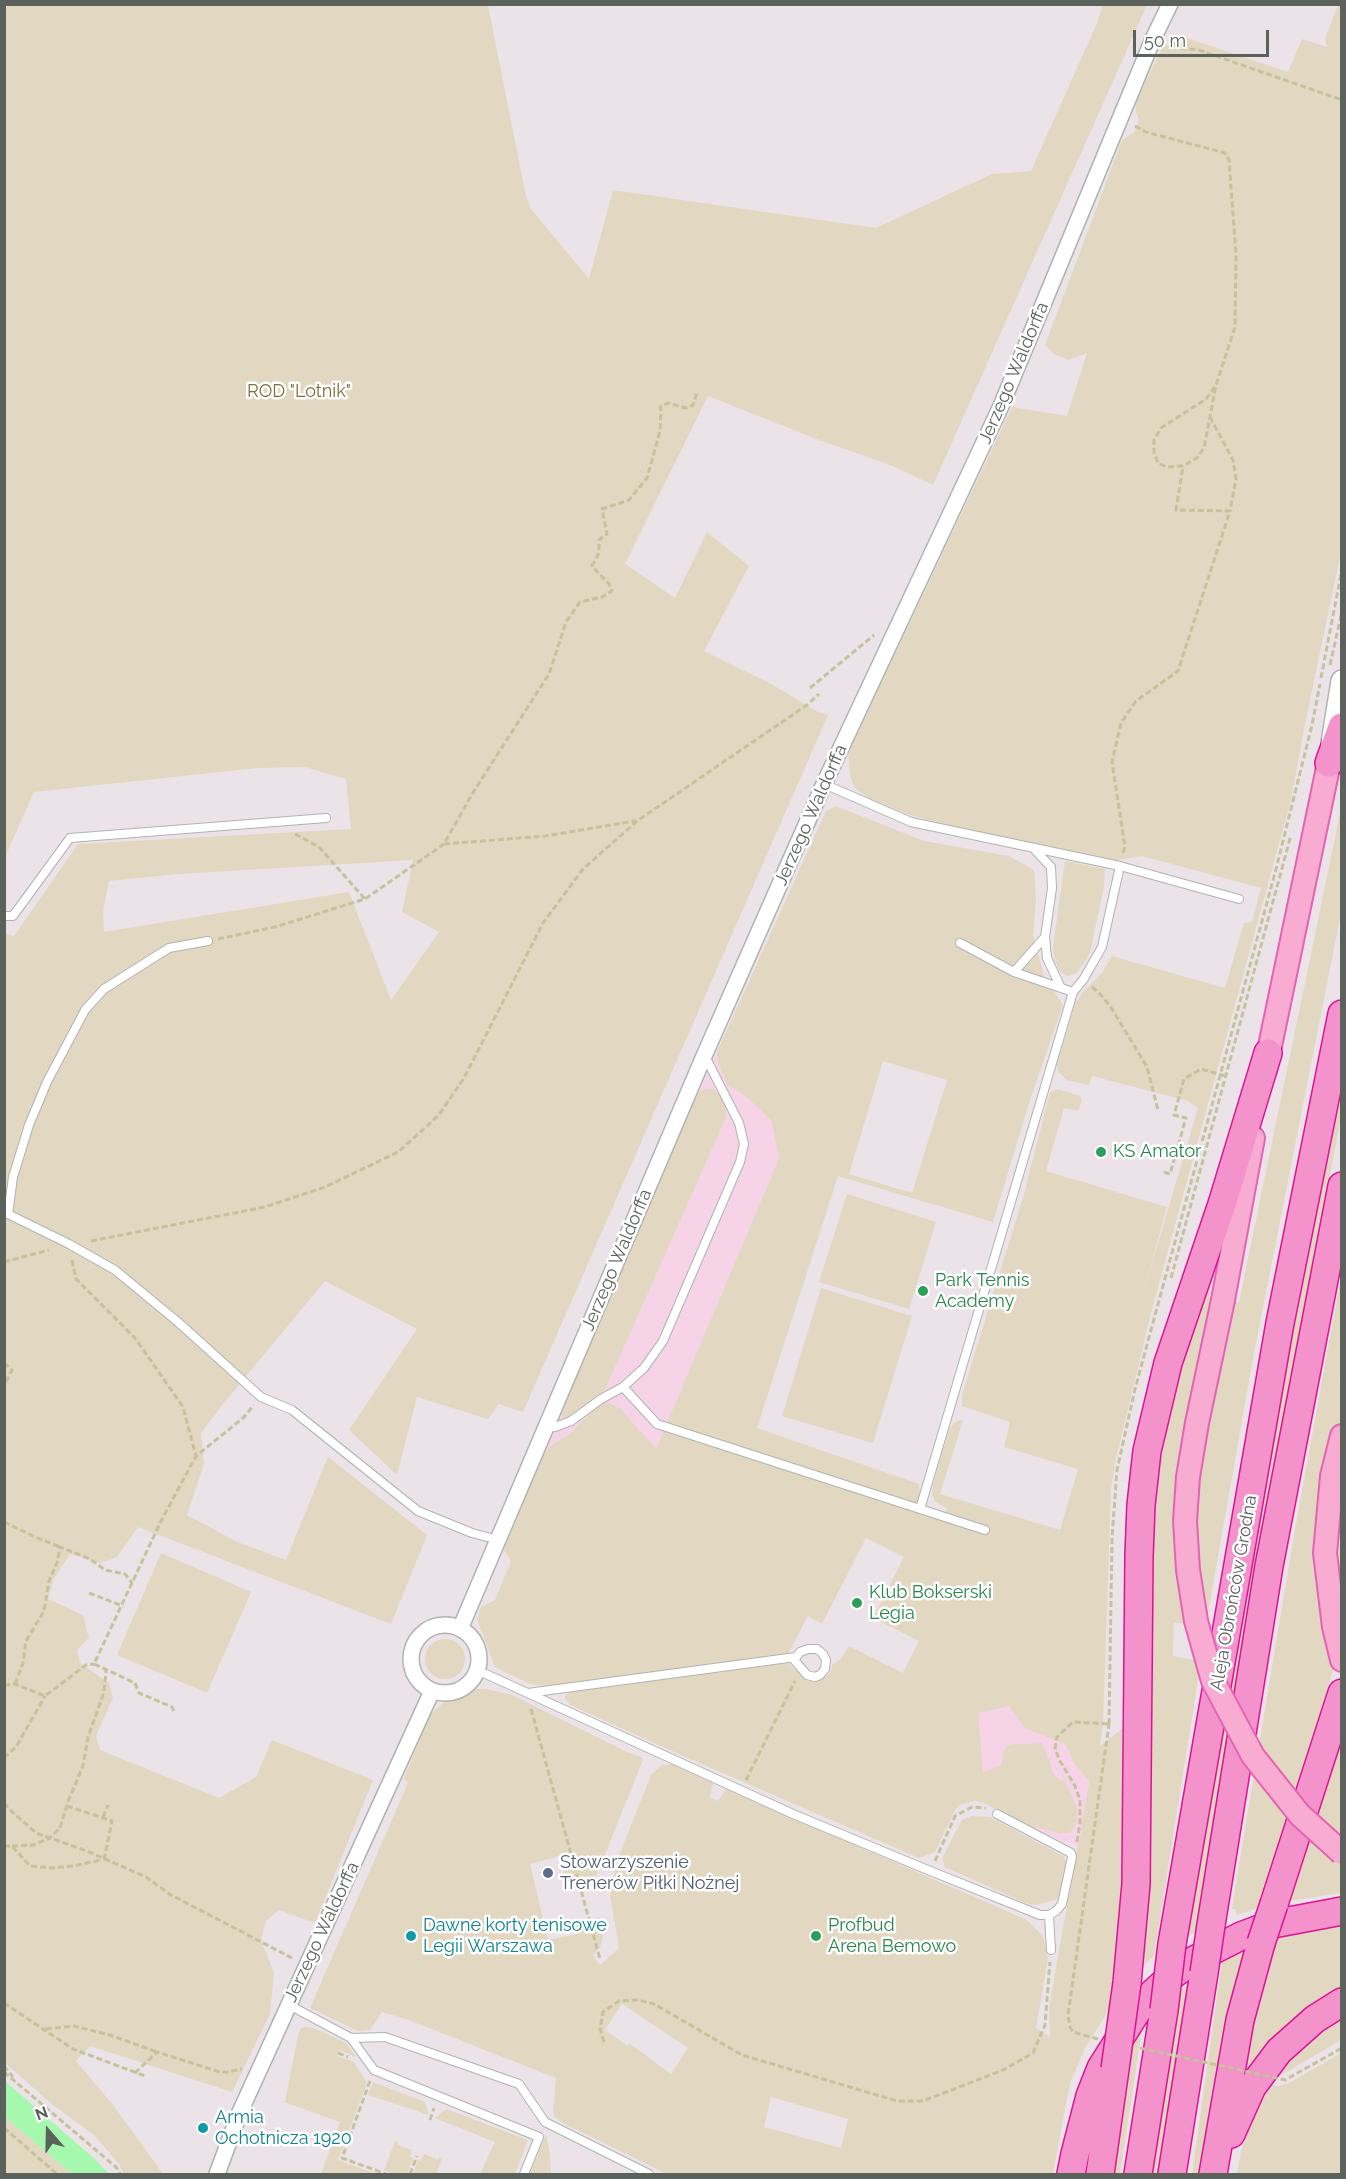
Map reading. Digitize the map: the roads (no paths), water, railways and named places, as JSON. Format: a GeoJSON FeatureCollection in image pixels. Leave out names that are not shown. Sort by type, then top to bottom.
{"type":"FeatureCollection","features":[{"type":"Feature","properties":{"kind":"highway"},"geometry":{"type":"LineString","coordinates":[[1319,761],[1341,727]]}},
{"type":"Feature","properties":{"kind":"highway","name":"Aleja Obrońców Grodna"},"geometry":{"type":"LineString","coordinates":[[1138,2175],[1172,1944],[1280,1323],[1341,1014]]}},
{"type":"Feature","properties":{"kind":"highway"},"geometry":{"type":"LineString","coordinates":[[1100,2175],[1128,1983],[1136,1884],[1139,1556],[1147,1451],[1168,1363],[1222,1204],[1268,1053]]}},
{"type":"Feature","properties":{"kind":"highway","name":"Aleja Obrońców Grodna"},"geometry":{"type":"LineString","coordinates":[[1172,2175],[1267,1577],[1341,1186]]}},
{"type":"Feature","properties":{"kind":"highway"},"geometry":{"type":"LineString","coordinates":[[1214,2175],[1240,2020],[1261,1943],[1341,1692]]}},
{"type":"Feature","properties":{"kind":"highway"},"geometry":{"type":"LineString","coordinates":[[1071,2175],[1090,2096],[1101,2068],[1137,2011],[1154,1992],[1175,1973],[1196,1959],[1241,1936],[1281,1922],[1341,1911]]}},
{"type":"Feature","properties":{"kind":"highway"},"geometry":{"type":"LineString","coordinates":[[1214,2175],[1242,2106],[1265,2068],[1297,2034],[1341,2002]]}},
{"type":"Feature","properties":{"kind":"main road"},"geometry":{"type":"LineString","coordinates":[[1335,675],[1223,1300],[1197,1423],[1188,1477],[1185,1521],[1188,1570],[1196,1621],[1213,1681],[1253,1756],[1300,1815],[1341,1853]]}},
{"type":"Feature","properties":{"kind":"main road"},"geometry":{"type":"LineString","coordinates":[[1341,1436],[1332,1476],[1325,1552],[1334,1627],[1341,1660]]}},
{"type":"Feature","properties":{"kind":"street","name":"Jerzego Waldorffa"},"geometry":{"type":"LineString","coordinates":[[460,1629],[704,1056],[824,784],[1001,406],[1153,39],[1170,4]]}},
{"type":"Feature","properties":{"kind":"street"},"geometry":{"type":"LineString","coordinates":[[438,1626],[460,1629],[468,1635],[478,1651],[477,1670],[472,1680],[464,1688],[454,1692],[432,1691],[423,1685],[412,1668],[414,1648],[419,1638],[428,1630],[438,1626]]}},
{"type":"Feature","properties":{"kind":"street","name":"Jerzego Waldorffa"},"geometry":{"type":"LineString","coordinates":[[217,2175],[240,2112],[432,1691]]}},
{"type":"Feature","properties":{"kind":"lane"},"geometry":{"type":"LineString","coordinates":[[824,784],[911,822],[1120,866],[1239,899]]}},
{"type":"Feature","properties":{"kind":"lane"},"geometry":{"type":"LineString","coordinates":[[4,916],[13,916],[70,837],[326,818]]}},
{"type":"Feature","properties":{"kind":"lane"},"geometry":{"type":"LineString","coordinates":[[1032,848],[1051,867],[1052,888],[1045,937],[1047,958],[1061,988]]}},
{"type":"Feature","properties":{"kind":"lane"},"geometry":{"type":"LineString","coordinates":[[920,1509],[1073,992],[1083,980],[1102,946],[1120,866]]}},
{"type":"Feature","properties":{"kind":"lane"},"geometry":{"type":"LineString","coordinates":[[1014,972],[1045,937]]}},
{"type":"Feature","properties":{"kind":"lane"},"geometry":{"type":"LineString","coordinates":[[208,941],[169,948],[104,989],[86,1010],[47,1082],[29,1125],[13,1177],[8,1214],[115,1270],[178,1322],[261,1397],[292,1410],[418,1511],[472,1533],[498,1540]]}},
{"type":"Feature","properties":{"kind":"lane"},"geometry":{"type":"LineString","coordinates":[[960,943],[1014,972],[1073,992]]}},
{"type":"Feature","properties":{"kind":"lane"},"geometry":{"type":"LineString","coordinates":[[545,1428],[571,1421],[623,1387],[644,1368],[663,1341],[740,1162],[744,1144],[739,1123],[704,1056]]}},
{"type":"Feature","properties":{"kind":"lane"},"geometry":{"type":"LineString","coordinates":[[623,1387],[657,1424],[985,1530]]}},
{"type":"Feature","properties":{"kind":"lane"},"geometry":{"type":"LineString","coordinates":[[527,1693],[796,1657],[800,1652],[808,1649],[817,1649],[823,1654],[826,1660],[825,1669],[820,1675],[807,1675],[795,1661],[796,1657]]}},
{"type":"Feature","properties":{"kind":"lane"},"geometry":{"type":"LineString","coordinates":[[477,1670],[741,1790],[931,1871],[1040,1915],[1049,1915],[1062,1904],[1071,1853],[998,1814]]}},
{"type":"Feature","properties":{"kind":"lane"},"geometry":{"type":"LineString","coordinates":[[1049,1915],[1051,1950]]}},
{"type":"Feature","properties":{"kind":"lane"},"geometry":{"type":"LineString","coordinates":[[289,2005],[351,2038],[374,2070],[539,2137],[524,2175]]}},
{"type":"Feature","properties":{"kind":"lane"},"geometry":{"type":"LineString","coordinates":[[351,2038],[385,2037],[519,2084],[545,2122],[644,2173]]}},
{"type":"Feature","properties":{"kind":"place","name":"KS Amator"},"geometry":{"type":"Point","coordinates":[1101,1152]}},
{"type":"Feature","properties":{"kind":"place","name":"Park Tennis Academy"},"geometry":{"type":"Point","coordinates":[923,1291]}},
{"type":"Feature","properties":{"kind":"place","name":"Klub Bokserski Legia"},"geometry":{"type":"Point","coordinates":[857,1603]}},
{"type":"Feature","properties":{"kind":"place","name":"Stowarzyszenie Trenerów Piłki Nożnej"},"geometry":{"type":"Point","coordinates":[548,1873]}},
{"type":"Feature","properties":{"kind":"place","name":"Dawne korty tenisowe Legii Warszawa"},"geometry":{"type":"Point","coordinates":[411,1936]}},
{"type":"Feature","properties":{"kind":"place","name":"Profbud Arena Bemowo"},"geometry":{"type":"Point","coordinates":[816,1936]}},
{"type":"Feature","properties":{"kind":"place","name":"Armia Ochotnicza 1920"},"geometry":{"type":"Point","coordinates":[203,2128]}},
{"type":"Feature","properties":{"kind":"park label","name":"ROD \"Lotnik\""},"geometry":{"type":"Point","coordinates":[299,392]}}]}
